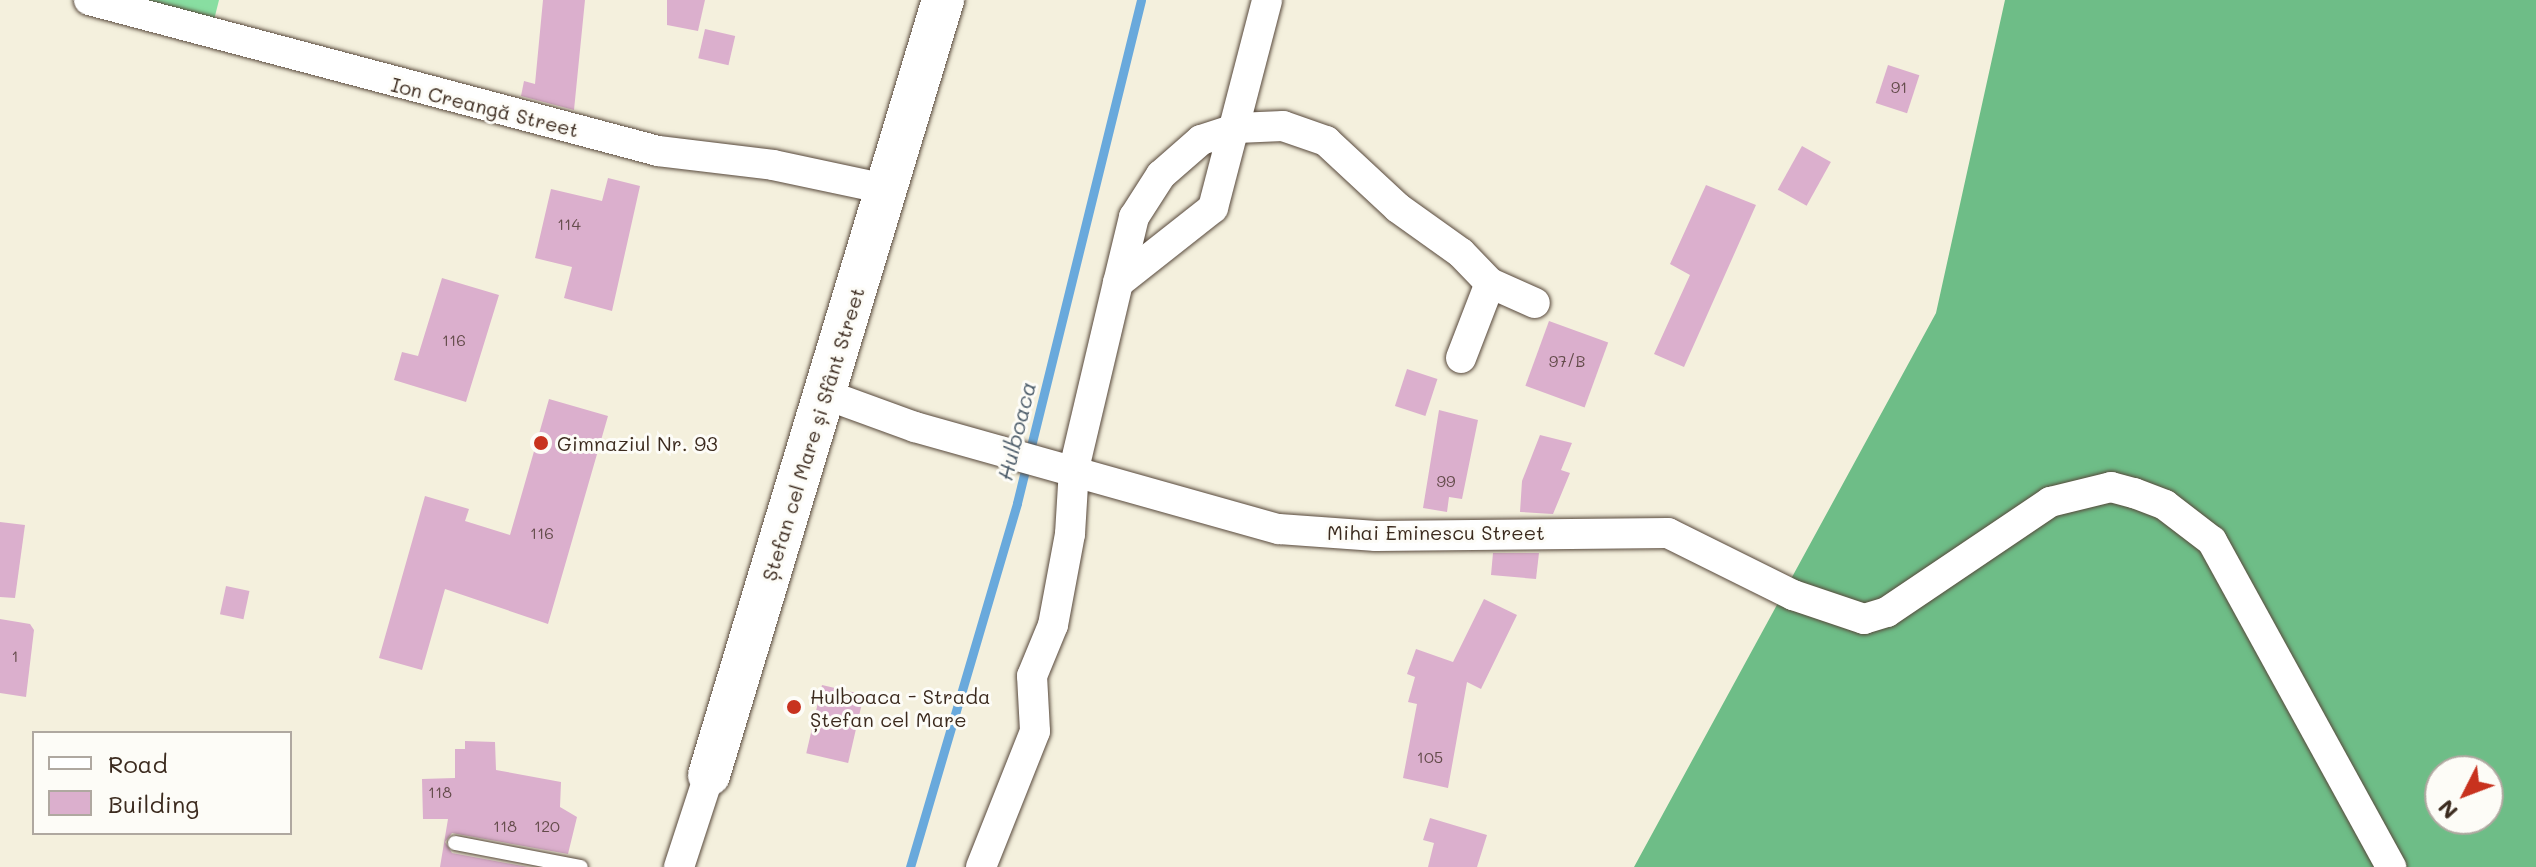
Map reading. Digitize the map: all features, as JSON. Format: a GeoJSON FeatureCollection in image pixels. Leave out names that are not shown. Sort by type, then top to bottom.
{"type":"FeatureCollection","features":[{"type":"Feature","properties":{"kind":"street","name":"Ion Creangă Street"},"geometry":{"type":"LineString","coordinates":[[89,0],[658,151],[773,165],[886,189]]}},
{"type":"Feature","properties":{"kind":"street","name":"Ștefan cel Mare și Sfânt Street"},"geometry":{"type":"LineString","coordinates":[[679,867],[827,395],[943,0]]}},
{"type":"Feature","properties":{"kind":"street"},"geometry":{"type":"LineString","coordinates":[[1118,283],[1213,208],[1237,128],[1267,0]]}},
{"type":"Feature","properties":{"kind":"street"},"geometry":{"type":"LineString","coordinates":[[981,867],[1035,731],[1032,676],[1053,625],[1070,534],[1062,465],[1118,283],[1134,217],[1161,175],[1201,140],[1237,128],[1283,126],[1326,141],[1398,208],[1461,253],[1490,283],[1535,303]]}},
{"type":"Feature","properties":{"kind":"street"},"geometry":{"type":"LineString","coordinates":[[1461,358],[1490,283]]}},
{"type":"Feature","properties":{"kind":"street","name":"Mihai Eminescu Street"},"geometry":{"type":"LineString","coordinates":[[827,395],[991,448],[1062,465],[1279,529],[1376,536],[1668,533],[1793,595],[1876,618],[2050,502],[2111,487],[2165,505],[2212,541],[2391,867]]}},
{"type":"Feature","properties":{"kind":"lane"},"geometry":{"type":"LineString","coordinates":[[455,843],[581,867]]}},
{"type":"Feature","properties":{"kind":"green space"},"geometry":{"type":"Polygon","coordinates":[[[145,0],[219,0],[214,20],[145,0]]]}},
{"type":"Feature","properties":{"kind":"green space"},"geometry":{"type":"Polygon","coordinates":[[[2005,0],[2536,0],[2536,867],[1634,867],[1936,313],[2005,0]]]}},
{"type":"Feature","properties":{"kind":"building"},"geometry":{"type":"Polygon","coordinates":[[[543,0],[585,0],[574,110],[521,96],[524,81],[535,84],[543,0]]]}},
{"type":"Feature","properties":{"kind":"building"},"geometry":{"type":"Polygon","coordinates":[[[667,0],[705,0],[698,31],[667,25],[667,0]]]}},
{"type":"Feature","properties":{"kind":"building"},"geometry":{"type":"Polygon","coordinates":[[[705,29],[735,36],[728,65],[698,58],[705,29]]]}},
{"type":"Feature","properties":{"kind":"building"},"geometry":{"type":"Polygon","coordinates":[[[1888,65],[1919,75],[1907,113],[1876,103],[1888,65]]]}},
{"type":"Feature","properties":{"kind":"building"},"geometry":{"type":"Polygon","coordinates":[[[1802,146],[1831,162],[1807,206],[1778,190],[1802,146]]]}},
{"type":"Feature","properties":{"kind":"building"},"geometry":{"type":"Polygon","coordinates":[[[608,178],[640,186],[612,311],[564,298],[572,267],[535,258],[551,189],[602,201],[608,178]]]}},
{"type":"Feature","properties":{"kind":"building"},"geometry":{"type":"Polygon","coordinates":[[[1706,185],[1756,205],[1684,367],[1654,354],[1690,275],[1670,264],[1706,185]]]}},
{"type":"Feature","properties":{"kind":"building"},"geometry":{"type":"Polygon","coordinates":[[[442,278],[499,295],[466,402],[394,380],[402,352],[418,356],[442,278]]]}},
{"type":"Feature","properties":{"kind":"building"},"geometry":{"type":"Polygon","coordinates":[[[1549,321],[1608,343],[1585,407],[1525,386],[1549,321]]]}},
{"type":"Feature","properties":{"kind":"building"},"geometry":{"type":"Polygon","coordinates":[[[1407,369],[1437,379],[1425,416],[1395,406],[1407,369]]]}},
{"type":"Feature","properties":{"kind":"building"},"geometry":{"type":"Polygon","coordinates":[[[549,399],[608,416],[548,624],[445,589],[422,670],[379,658],[425,496],[469,509],[465,521],[510,535],[549,399]]]}},
{"type":"Feature","properties":{"kind":"building"},"geometry":{"type":"Polygon","coordinates":[[[1439,410],[1478,420],[1462,499],[1449,497],[1447,512],[1423,508],[1439,410]]]}},
{"type":"Feature","properties":{"kind":"building"},"geometry":{"type":"Polygon","coordinates":[[[1540,435],[1572,443],[1561,470],[1570,473],[1553,514],[1520,512],[1522,481],[1540,435]]]}},
{"type":"Feature","properties":{"kind":"building"},"geometry":{"type":"Polygon","coordinates":[[[0,522],[25,525],[15,598],[0,597],[0,522]]]}},
{"type":"Feature","properties":{"kind":"building"},"geometry":{"type":"Polygon","coordinates":[[[1493,553],[1539,553],[1536,579],[1491,575],[1493,553]]]}},
{"type":"Feature","properties":{"kind":"building"},"geometry":{"type":"Polygon","coordinates":[[[226,586],[249,591],[243,619],[220,614],[226,586]]]}},
{"type":"Feature","properties":{"kind":"building"},"geometry":{"type":"Polygon","coordinates":[[[1484,599],[1517,615],[1481,689],[1467,682],[1448,788],[1403,778],[1417,704],[1408,702],[1415,677],[1407,674],[1416,649],[1453,662],[1484,599]]]}},
{"type":"Feature","properties":{"kind":"building"},"geometry":{"type":"Polygon","coordinates":[[[0,619],[30,624],[34,630],[26,697],[0,693],[0,619]]]}},
{"type":"Feature","properties":{"kind":"building"},"geometry":{"type":"Polygon","coordinates":[[[822,685],[864,695],[848,763],[806,753],[822,685]]]}},
{"type":"Feature","properties":{"kind":"building"},"geometry":{"type":"Polygon","coordinates":[[[465,741],[495,742],[496,770],[561,782],[560,807],[577,817],[568,854],[452,833],[445,842],[452,853],[528,867],[440,867],[448,819],[423,819],[422,779],[455,778],[455,749],[465,749],[465,741]]]}},
{"type":"Feature","properties":{"kind":"building"},"geometry":{"type":"Polygon","coordinates":[[[1430,818],[1487,835],[1477,867],[1428,867],[1434,843],[1423,840],[1430,818]]]}},
{"type":"Feature","properties":{"kind":"waterway","name":"Hulboaca"},"geometry":{"type":"LineString","coordinates":[[910,867],[1017,503],[1141,0]]}},
{"type":"Feature","properties":{"kind":"place","name":"Gimnaziul Nr. 93"},"geometry":{"type":"Point","coordinates":[541,443]}},
{"type":"Feature","properties":{"kind":"place","name":"Hulboaca - Strada Ștefan cel Mare"},"geometry":{"type":"Point","coordinates":[794,707]}}]}
